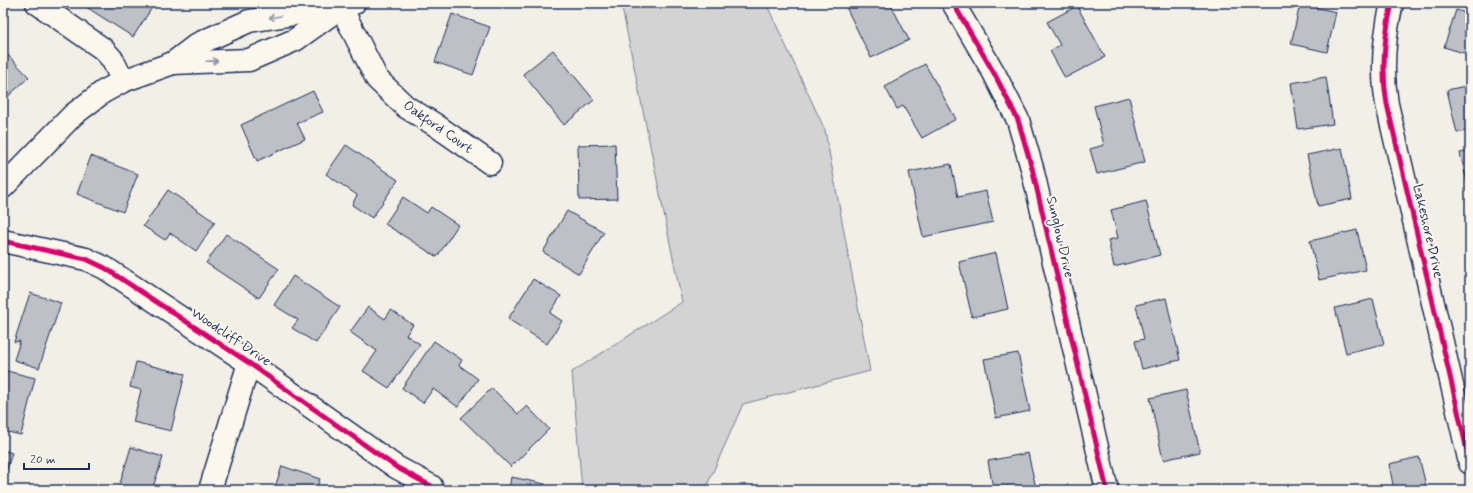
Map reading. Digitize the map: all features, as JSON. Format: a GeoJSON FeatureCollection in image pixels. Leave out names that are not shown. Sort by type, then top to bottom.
{"type":"FeatureCollection","features":[{"type":"Feature","properties":{"kind":"street"},"geometry":{"type":"LineString","coordinates":[[37,3],[103,49],[112,59],[123,81]]}},
{"type":"Feature","properties":{"kind":"street","name":"Sunglow Drive"},"geometry":{"type":"LineString","coordinates":[[953,3],[994,73],[1018,120],[1032,168],[1107,490]]}},
{"type":"Feature","properties":{"kind":"street","name":"Lakeshore Drive"},"geometry":{"type":"LineString","coordinates":[[1392,3],[1385,39],[1383,67],[1383,85],[1386,104],[1470,463]]}},
{"type":"Feature","properties":{"kind":"street"},"geometry":{"type":"LineString","coordinates":[[173,62],[248,60],[295,40],[348,5]]}},
{"type":"Feature","properties":{"kind":"street"},"geometry":{"type":"LineString","coordinates":[[3,187],[73,115],[103,92],[123,81],[173,62],[198,44],[249,21],[348,5]]}},
{"type":"Feature","properties":{"kind":"street","name":"Oakford Court"},"geometry":{"type":"LineString","coordinates":[[348,5],[378,79],[406,107],[434,124],[490,163]]}},
{"type":"Feature","properties":{"kind":"street","name":"Woodcliff Drive"},"geometry":{"type":"LineString","coordinates":[[3,241],[86,259],[105,268],[249,363],[396,467],[431,486]]}},
{"type":"Feature","properties":{"kind":"street"},"geometry":{"type":"LineString","coordinates":[[210,490],[249,363]]}},
{"type":"Feature","properties":{"kind":"shaded area"},"geometry":{"type":"Polygon","coordinates":[[[621,3],[766,3],[825,130],[870,371],[743,404],[705,490],[582,490],[572,372],[682,302],[621,3]]]}},
{"type":"Feature","properties":{"kind":"building"},"geometry":{"type":"Polygon","coordinates":[[[80,3],[155,3],[133,37],[80,3]]]}},
{"type":"Feature","properties":{"kind":"building"},"geometry":{"type":"Polygon","coordinates":[[[844,3],[890,3],[909,40],[871,58],[844,3]]]}},
{"type":"Feature","properties":{"kind":"building"},"geometry":{"type":"Polygon","coordinates":[[[1300,4],[1336,12],[1327,52],[1291,44],[1300,4]]]}},
{"type":"Feature","properties":{"kind":"building"},"geometry":{"type":"Polygon","coordinates":[[[1077,6],[1105,57],[1065,78],[1050,51],[1060,45],[1047,22],[1077,6]]]}},
{"type":"Feature","properties":{"kind":"building"},"geometry":{"type":"Polygon","coordinates":[[[1456,10],[1470,14],[1470,55],[1444,47],[1456,10]]]}},
{"type":"Feature","properties":{"kind":"building"},"geometry":{"type":"Polygon","coordinates":[[[452,14],[490,27],[473,75],[435,62],[452,14]]]}},
{"type":"Feature","properties":{"kind":"building"},"geometry":{"type":"Polygon","coordinates":[[[3,50],[29,77],[3,101],[3,50]]]}},
{"type":"Feature","properties":{"kind":"building"},"geometry":{"type":"Polygon","coordinates":[[[553,50],[594,100],[564,125],[523,74],[553,50]]]}},
{"type":"Feature","properties":{"kind":"building"},"geometry":{"type":"Polygon","coordinates":[[[925,64],[956,119],[922,138],[903,106],[897,109],[885,87],[925,64]]]}},
{"type":"Feature","properties":{"kind":"building"},"geometry":{"type":"Polygon","coordinates":[[[1326,77],[1333,124],[1298,129],[1291,83],[1326,77]]]}},
{"type":"Feature","properties":{"kind":"building"},"geometry":{"type":"Polygon","coordinates":[[[1470,85],[1470,130],[1457,133],[1447,90],[1470,85]]]}},
{"type":"Feature","properties":{"kind":"building"},"geometry":{"type":"Polygon","coordinates":[[[313,91],[323,112],[297,123],[305,139],[257,161],[241,125],[313,91]]]}},
{"type":"Feature","properties":{"kind":"building"},"geometry":{"type":"Polygon","coordinates":[[[1129,97],[1145,162],[1097,174],[1090,149],[1104,145],[1094,106],[1129,97]]]}},
{"type":"Feature","properties":{"kind":"building"},"geometry":{"type":"Polygon","coordinates":[[[615,144],[617,199],[579,200],[578,145],[615,144]]]}},
{"type":"Feature","properties":{"kind":"building"},"geometry":{"type":"Polygon","coordinates":[[[346,145],[398,180],[372,218],[352,205],[357,195],[326,174],[346,145]]]}},
{"type":"Feature","properties":{"kind":"building"},"geometry":{"type":"Polygon","coordinates":[[[1342,148],[1352,199],[1318,206],[1307,155],[1342,148]]]}},
{"type":"Feature","properties":{"kind":"building"},"geometry":{"type":"Polygon","coordinates":[[[1470,151],[1470,194],[1460,153],[1470,151]]]}},
{"type":"Feature","properties":{"kind":"building"},"geometry":{"type":"Polygon","coordinates":[[[91,156],[138,174],[123,212],[77,194],[91,156]]]}},
{"type":"Feature","properties":{"kind":"building"},"geometry":{"type":"Polygon","coordinates":[[[951,164],[958,197],[986,191],[993,222],[923,237],[909,172],[951,164]]]}},
{"type":"Feature","properties":{"kind":"building"},"geometry":{"type":"Polygon","coordinates":[[[168,190],[215,222],[196,251],[170,233],[165,240],[143,226],[168,190]]]}},
{"type":"Feature","properties":{"kind":"building"},"geometry":{"type":"Polygon","coordinates":[[[403,197],[427,213],[431,207],[458,225],[437,257],[385,224],[403,197]]]}},
{"type":"Feature","properties":{"kind":"building"},"geometry":{"type":"Polygon","coordinates":[[[1146,201],[1160,255],[1114,267],[1108,240],[1118,238],[1111,210],[1146,201]]]}},
{"type":"Feature","properties":{"kind":"building"},"geometry":{"type":"Polygon","coordinates":[[[567,211],[604,232],[579,274],[543,252],[567,211]]]}},
{"type":"Feature","properties":{"kind":"building"},"geometry":{"type":"Polygon","coordinates":[[[1357,230],[1366,270],[1319,280],[1310,241],[1357,230]]]}},
{"type":"Feature","properties":{"kind":"building"},"geometry":{"type":"Polygon","coordinates":[[[226,234],[279,269],[259,298],[206,263],[226,234]]]}},
{"type":"Feature","properties":{"kind":"building"},"geometry":{"type":"Polygon","coordinates":[[[996,253],[1008,309],[972,317],[959,262],[996,253]]]}},
{"type":"Feature","properties":{"kind":"building"},"geometry":{"type":"Polygon","coordinates":[[[293,276],[340,307],[316,343],[292,328],[298,320],[274,305],[293,276]]]}},
{"type":"Feature","properties":{"kind":"building"},"geometry":{"type":"Polygon","coordinates":[[[533,279],[561,296],[550,313],[562,321],[547,344],[508,319],[533,279]]]}},
{"type":"Feature","properties":{"kind":"building"},"geometry":{"type":"Polygon","coordinates":[[[30,293],[61,303],[39,368],[14,360],[20,341],[14,342],[30,293]]]}},
{"type":"Feature","properties":{"kind":"building"},"geometry":{"type":"Polygon","coordinates":[[[1166,298],[1180,360],[1142,369],[1135,341],[1144,339],[1136,305],[1166,298]]]}},
{"type":"Feature","properties":{"kind":"building"},"geometry":{"type":"Polygon","coordinates":[[[1373,299],[1384,344],[1346,353],[1335,308],[1373,299]]]}},
{"type":"Feature","properties":{"kind":"building"},"geometry":{"type":"Polygon","coordinates":[[[368,307],[385,319],[391,310],[413,325],[406,335],[420,344],[389,388],[363,371],[377,351],[350,332],[368,307]]]}},
{"type":"Feature","properties":{"kind":"building"},"geometry":{"type":"Polygon","coordinates":[[[434,341],[462,360],[459,365],[478,379],[458,407],[433,389],[423,403],[402,388],[434,341]]]}},
{"type":"Feature","properties":{"kind":"building"},"geometry":{"type":"Polygon","coordinates":[[[1018,353],[1030,411],[996,418],[984,359],[1018,353]]]}},
{"type":"Feature","properties":{"kind":"building"},"geometry":{"type":"Polygon","coordinates":[[[136,362],[185,374],[171,431],[133,422],[141,390],[130,387],[136,362]]]}},
{"type":"Feature","properties":{"kind":"building"},"geometry":{"type":"Polygon","coordinates":[[[3,370],[35,378],[21,435],[3,431],[3,370]]]}},
{"type":"Feature","properties":{"kind":"building"},"geometry":{"type":"Polygon","coordinates":[[[492,388],[518,414],[527,406],[549,429],[511,467],[461,418],[492,388]]]}},
{"type":"Feature","properties":{"kind":"building"},"geometry":{"type":"Polygon","coordinates":[[[1186,390],[1200,452],[1163,460],[1150,398],[1186,390]]]}},
{"type":"Feature","properties":{"kind":"building"},"geometry":{"type":"Polygon","coordinates":[[[131,447],[163,457],[152,490],[118,490],[131,447]]]}},
{"type":"Feature","properties":{"kind":"building"},"geometry":{"type":"Polygon","coordinates":[[[3,450],[12,453],[3,481],[3,450]]]}},
{"type":"Feature","properties":{"kind":"building"},"geometry":{"type":"Polygon","coordinates":[[[1028,453],[1036,488],[1048,485],[1049,490],[986,490],[993,488],[988,461],[1028,453]]]}},
{"type":"Feature","properties":{"kind":"building"},"geometry":{"type":"Polygon","coordinates":[[[1419,457],[1427,490],[1394,490],[1389,464],[1419,457]]]}},
{"type":"Feature","properties":{"kind":"building"},"geometry":{"type":"Polygon","coordinates":[[[282,466],[320,479],[316,490],[274,490],[282,466]]]}},
{"type":"Feature","properties":{"kind":"building"},"geometry":{"type":"Polygon","coordinates":[[[511,477],[545,484],[544,490],[509,490],[511,477]]]}},
{"type":"Feature","properties":{"kind":"cycle path"},"geometry":{"type":"LineString","coordinates":[[953,3],[994,73],[1018,120],[1032,168],[1107,490]]}},
{"type":"Feature","properties":{"kind":"cycle path"},"geometry":{"type":"LineString","coordinates":[[1392,3],[1384,54],[1384,79],[1387,104],[1470,463]]}},
{"type":"Feature","properties":{"kind":"cycle path"},"geometry":{"type":"LineString","coordinates":[[3,241],[86,259],[105,268],[249,363],[396,467],[431,486]]}}]}
